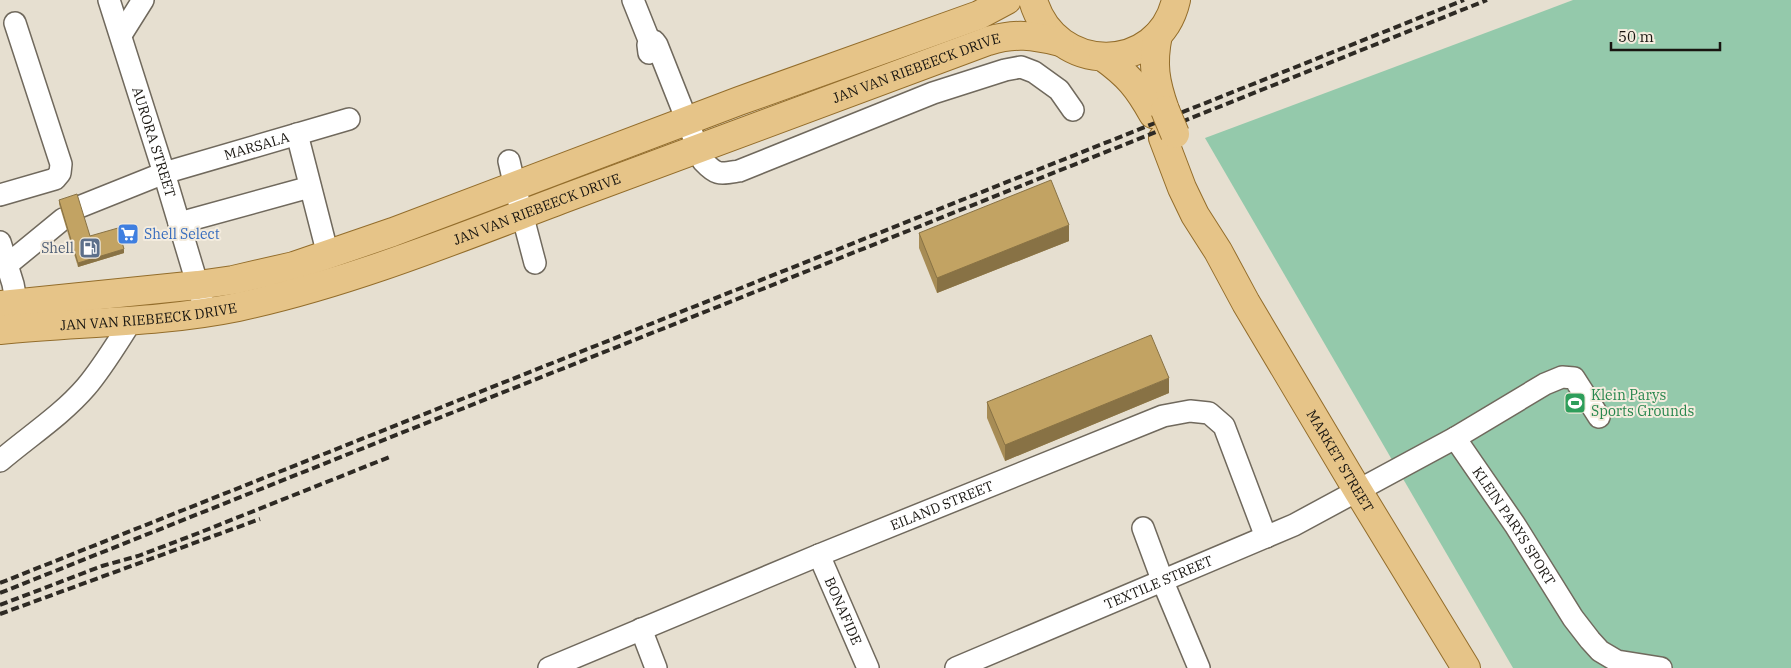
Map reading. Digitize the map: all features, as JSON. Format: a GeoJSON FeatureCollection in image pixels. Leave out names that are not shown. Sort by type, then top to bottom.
{"type":"FeatureCollection","features":[{"type":"Feature","properties":{"kind":"main road","name":"JAN VAN RIEBEECK DRIVE"},"geometry":{"type":"LineString","coordinates":[[9,317],[233,280],[294,266],[328,255],[512,174],[682,124],[740,101],[979,15],[1007,0]]}},
{"type":"Feature","properties":{"kind":"main road"},"geometry":{"type":"LineString","coordinates":[[1033,0],[1046,28],[1060,42],[1080,53],[1103,57],[1123,55],[1136,50],[1158,35],[1168,22],[1176,0]]}},
{"type":"Feature","properties":{"kind":"main road","name":"JAN VAN RIEBEECK DRIVE"},"geometry":{"type":"LineString","coordinates":[[9,317],[132,320],[206,312],[319,286],[457,239],[1001,37],[1018,35],[1036,36],[1060,42]]}},
{"type":"Feature","properties":{"kind":"main road","name":"MARKET STREET"},"geometry":{"type":"LineString","coordinates":[[1158,35],[1154,68],[1156,87],[1182,188],[1195,215],[1358,491],[1466,668]]}},
{"type":"Feature","properties":{"kind":"main road","name":"MARKET STREET"},"geometry":{"type":"LineString","coordinates":[[1103,57],[1123,71],[1134,83],[1164,124]]}},
{"type":"Feature","properties":{"kind":"street","name":"AURORA STREET"},"geometry":{"type":"LineString","coordinates":[[109,0],[180,223],[206,312]]}},
{"type":"Feature","properties":{"kind":"street"},"geometry":{"type":"LineString","coordinates":[[120,35],[143,0]]}},
{"type":"Feature","properties":{"kind":"street"},"geometry":{"type":"LineString","coordinates":[[634,0],[649,40],[648,50],[682,124],[698,149],[703,161],[712,171],[724,173],[739,171],[933,93],[1022,66],[1059,90],[1073,110]]}},
{"type":"Feature","properties":{"kind":"street"},"geometry":{"type":"LineString","coordinates":[[0,195],[55,179],[60,174],[61,164],[15,23]]}},
{"type":"Feature","properties":{"kind":"street","name":"MARSALA"},"geometry":{"type":"LineString","coordinates":[[7,265],[71,213],[164,173],[349,119]]}},
{"type":"Feature","properties":{"kind":"street"},"geometry":{"type":"LineString","coordinates":[[297,134],[328,255]]}},
{"type":"Feature","properties":{"kind":"street"},"geometry":{"type":"LineString","coordinates":[[512,174],[535,263]]}},
{"type":"Feature","properties":{"kind":"street"},"geometry":{"type":"LineString","coordinates":[[180,223],[310,187]]}},
{"type":"Feature","properties":{"kind":"street"},"geometry":{"type":"LineString","coordinates":[[0,242],[13,284],[9,317]]}},
{"type":"Feature","properties":{"kind":"street"},"geometry":{"type":"LineString","coordinates":[[0,461],[61,411],[85,388],[132,320]]}},
{"type":"Feature","properties":{"kind":"street"},"geometry":{"type":"LineString","coordinates":[[1358,491],[1455,438],[1545,384],[1562,377],[1574,378],[1599,417]]}},
{"type":"Feature","properties":{"kind":"street","name":"EILAND STREET"},"geometry":{"type":"LineString","coordinates":[[549,668],[820,555],[1163,416],[1190,411],[1209,413],[1224,426],[1266,537]]}},
{"type":"Feature","properties":{"kind":"street","name":"KLEIN PARYS SPORT"},"geometry":{"type":"LineString","coordinates":[[1455,438],[1515,525],[1572,618],[1600,651],[1617,661],[1660,668]]}},
{"type":"Feature","properties":{"kind":"street","name":"TEXTILE STREET"},"geometry":{"type":"LineString","coordinates":[[956,668],[1294,525],[1358,491]]}},
{"type":"Feature","properties":{"kind":"street"},"geometry":{"type":"LineString","coordinates":[[1143,528],[1199,668]]}},
{"type":"Feature","properties":{"kind":"street","name":"BONAFIDE"},"geometry":{"type":"LineString","coordinates":[[820,555],[868,668]]}},
{"type":"Feature","properties":{"kind":"street"},"geometry":{"type":"LineString","coordinates":[[641,629],[656,668]]}},
{"type":"Feature","properties":{"kind":"green space","name":"Klein Parys Sports Grounds"},"geometry":{"type":"Polygon","coordinates":[[[1573,0],[1791,0],[1791,668],[1513,668],[1205,138],[1573,0]]]}},
{"type":"Feature","properties":{"kind":"building"},"geometry":{"type":"Polygon","coordinates":[[[1051,180],[1069,225],[937,278],[919,233],[1051,180]]]}},
{"type":"Feature","properties":{"kind":"building"},"geometry":{"type":"Polygon","coordinates":[[[77,194],[90,236],[118,228],[124,249],[78,263],[59,200],[77,194]]]}},
{"type":"Feature","properties":{"kind":"building"},"geometry":{"type":"Polygon","coordinates":[[[1151,335],[1169,378],[1005,445],[987,402],[1151,335]]]}},
{"type":"Feature","properties":{"kind":"railway"},"geometry":{"type":"LineString","coordinates":[[0,583],[1464,0]]}},
{"type":"Feature","properties":{"kind":"railway"},"geometry":{"type":"LineString","coordinates":[[0,593],[1487,0]]}},
{"type":"Feature","properties":{"kind":"railway"},"geometry":{"type":"LineString","coordinates":[[0,605],[102,566],[138,556],[196,534],[392,456]]}},
{"type":"Feature","properties":{"kind":"railway"},"geometry":{"type":"LineString","coordinates":[[0,614],[260,519]]}},
{"type":"Feature","properties":{"kind":"place","name":"Shell Select"},"geometry":{"type":"Point","coordinates":[128,234]}},
{"type":"Feature","properties":{"kind":"place","name":"Shell"},"geometry":{"type":"Point","coordinates":[90,248]}},
{"type":"Feature","properties":{"kind":"place","name":"Klein Parys Sports Grounds"},"geometry":{"type":"Point","coordinates":[1575,403]}}]}
